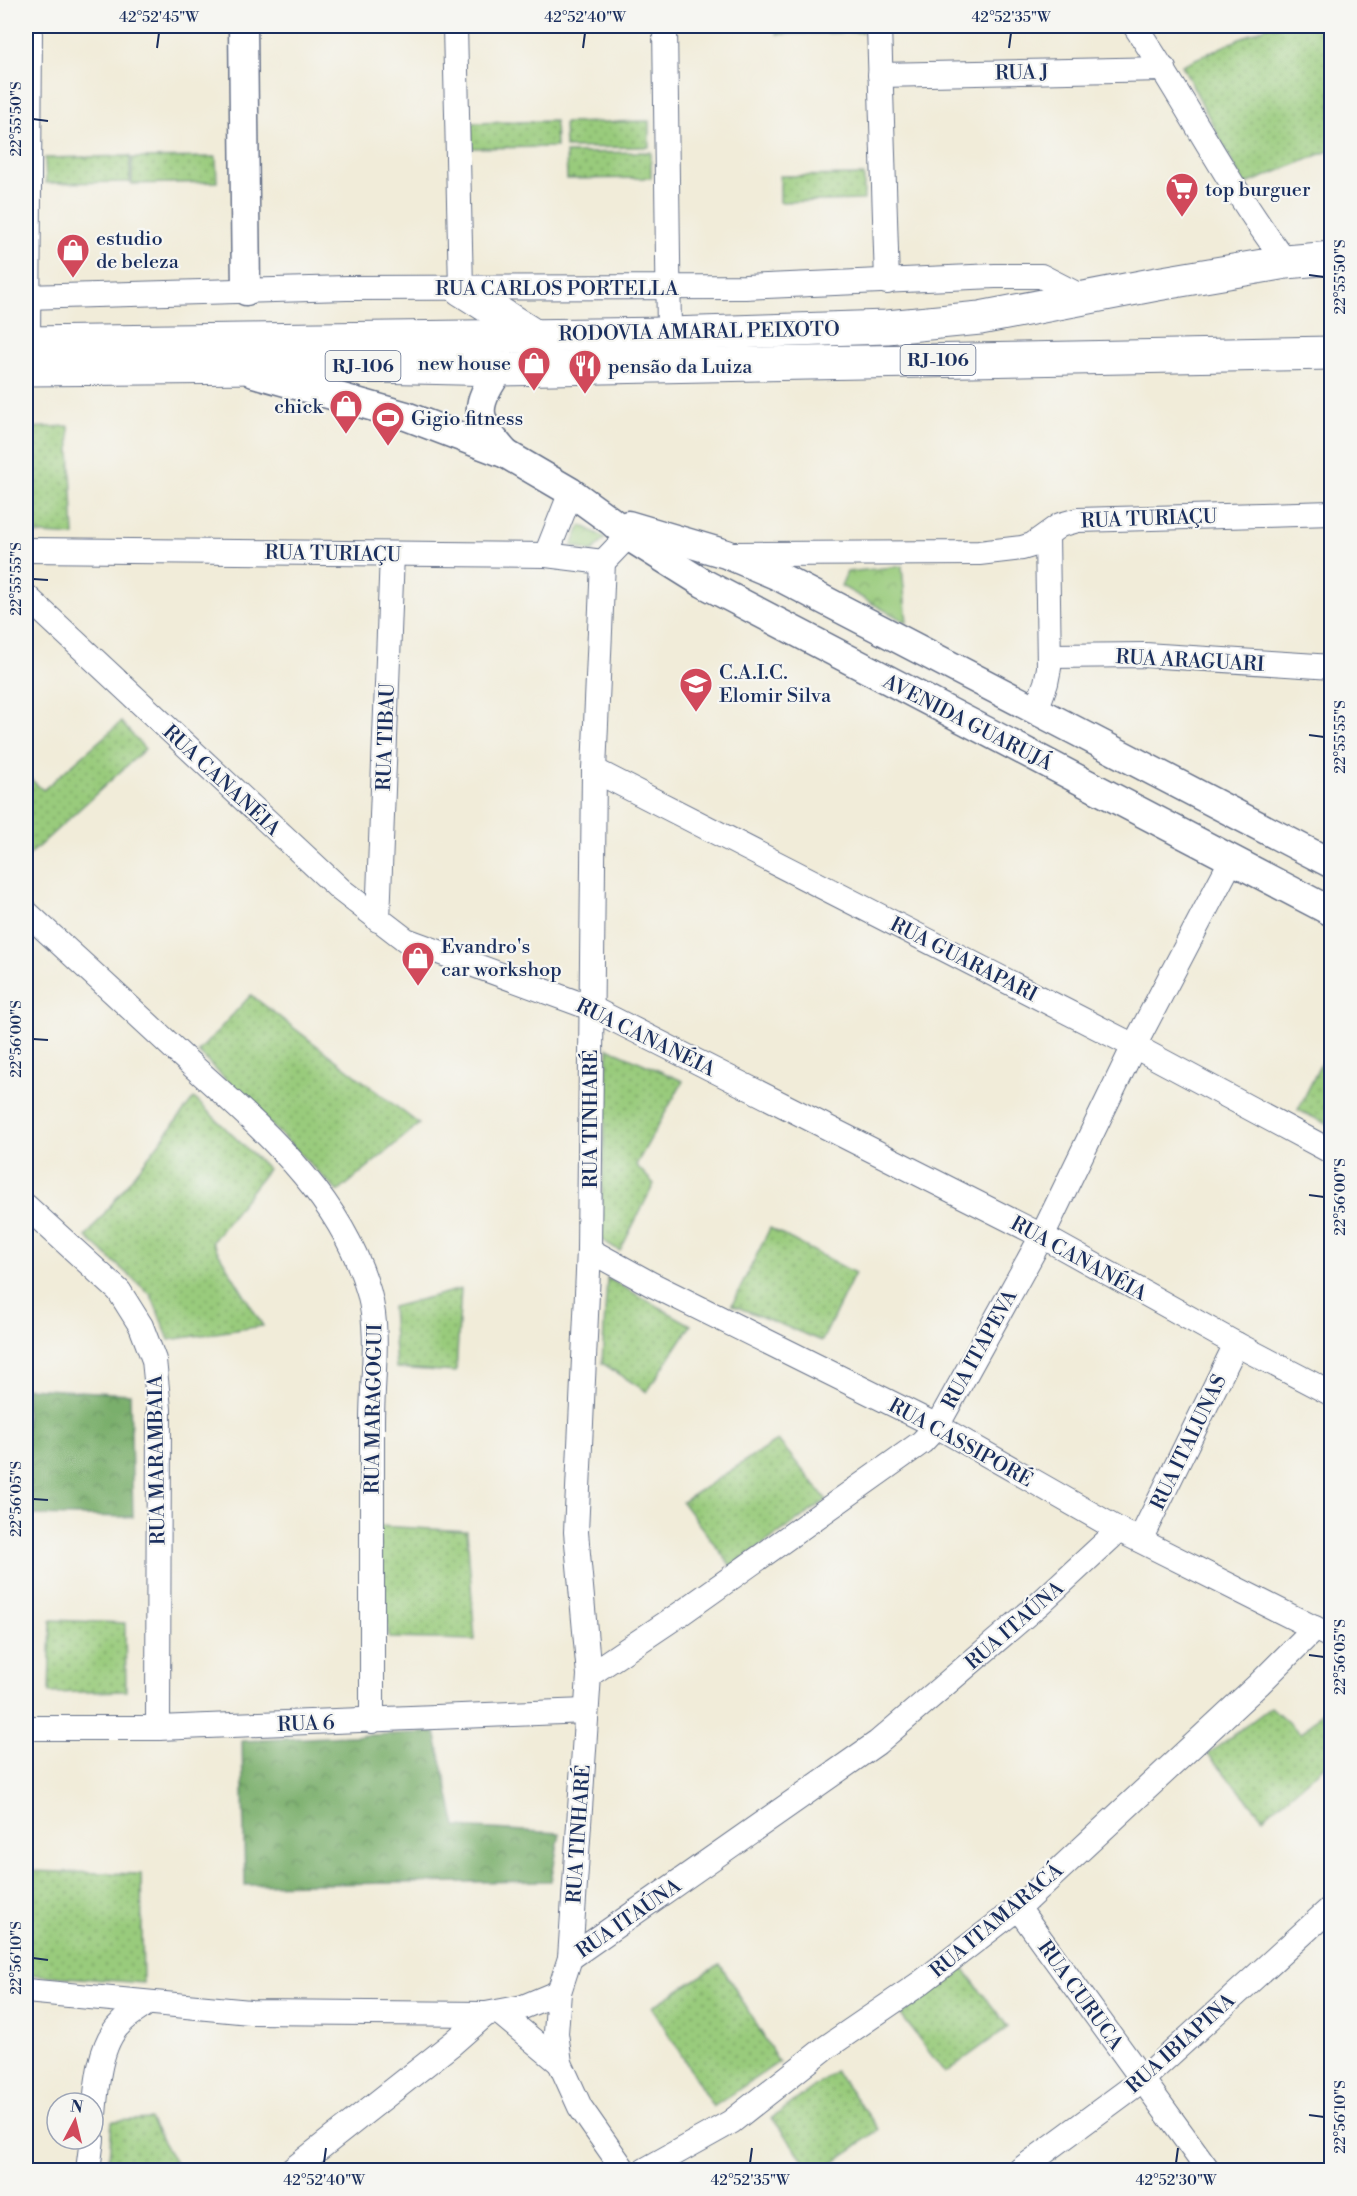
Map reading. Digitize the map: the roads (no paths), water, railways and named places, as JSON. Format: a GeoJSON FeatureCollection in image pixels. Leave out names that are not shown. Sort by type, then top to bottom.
{"type":"FeatureCollection","features":[{"type":"Feature","properties":{"kind":"highway","name":"RODOVIA AMARAL PEIXOTO"},"geometry":{"type":"LineString","coordinates":[[26,351],[533,335],[669,334],[887,327],[980,318],[1286,262],[1332,258]]}},
{"type":"Feature","properties":{"kind":"highway"},"geometry":{"type":"LineString","coordinates":[[1039,307],[1078,312],[1263,285],[1332,278]]}},
{"type":"Feature","properties":{"kind":"highway"},"geometry":{"type":"LineString","coordinates":[[461,289],[533,335]]}},
{"type":"Feature","properties":{"kind":"highway"},"geometry":{"type":"LineString","coordinates":[[1184,355],[1244,341],[1332,338]]}},
{"type":"Feature","properties":{"kind":"highway","name":"RODOVIA AMARAL PEIXOTO"},"geometry":{"type":"LineString","coordinates":[[26,351],[231,366],[500,369],[1332,353]]}},
{"type":"Feature","properties":{"kind":"street"},"geometry":{"type":"LineString","coordinates":[[26,351],[30,26]]}},
{"type":"Feature","properties":{"kind":"street"},"geometry":{"type":"LineString","coordinates":[[243,26],[246,291]]}},
{"type":"Feature","properties":{"kind":"street"},"geometry":{"type":"LineString","coordinates":[[455,26],[461,289]]}},
{"type":"Feature","properties":{"kind":"street"},"geometry":{"type":"LineString","coordinates":[[664,26],[669,334]]}},
{"type":"Feature","properties":{"kind":"street"},"geometry":{"type":"LineString","coordinates":[[879,26],[887,282]]}},
{"type":"Feature","properties":{"kind":"street"},"geometry":{"type":"LineString","coordinates":[[1135,26],[1164,69],[1259,227],[1286,262]]}},
{"type":"Feature","properties":{"kind":"street","name":"RUA J"},"geometry":{"type":"LineString","coordinates":[[880,75],[1164,69]]}},
{"type":"Feature","properties":{"kind":"street","name":"RUA CARLOS PORTELLA"},"geometry":{"type":"LineString","coordinates":[[26,297],[347,288],[745,287],[1041,276],[1084,298]]}},
{"type":"Feature","properties":{"kind":"street","name":"AVENIDA GUARUJÁ"},"geometry":{"type":"LineString","coordinates":[[231,366],[406,416],[506,454],[570,492],[696,579],[1332,912]]}},
{"type":"Feature","properties":{"kind":"street","name":"AVENIDA GUARUJÁ"},"geometry":{"type":"LineString","coordinates":[[500,369],[486,389],[481,415],[488,434],[506,454]]}},
{"type":"Feature","properties":{"kind":"street"},"geometry":{"type":"LineString","coordinates":[[546,555],[570,492]]}},
{"type":"Feature","properties":{"kind":"street","name":"RUA TURIAÇU"},"geometry":{"type":"LineString","coordinates":[[726,554],[979,553],[1032,545],[1069,521],[1332,513]]}},
{"type":"Feature","properties":{"kind":"street"},"geometry":{"type":"LineString","coordinates":[[603,562],[620,528]]}},
{"type":"Feature","properties":{"kind":"street","name":"AVENIDA GUARUJÁ"},"geometry":{"type":"LineString","coordinates":[[620,528],[726,554],[776,575],[1332,864]]}},
{"type":"Feature","properties":{"kind":"street"},"geometry":{"type":"LineString","coordinates":[[1036,710],[1046,683],[1049,656],[1047,535]]}},
{"type":"Feature","properties":{"kind":"street","name":"RUA TURIAÇU"},"geometry":{"type":"LineString","coordinates":[[26,550],[546,555],[603,562]]}},
{"type":"Feature","properties":{"kind":"street","name":"RUA TIBAU"},"geometry":{"type":"LineString","coordinates":[[378,920],[392,554]]}},
{"type":"Feature","properties":{"kind":"street"},"geometry":{"type":"LineString","coordinates":[[787,628],[815,568],[831,554]]}},
{"type":"Feature","properties":{"kind":"street","name":"RUA TINHARÉ"},"geometry":{"type":"LineString","coordinates":[[589,1675],[576,1532],[589,1250],[594,770],[603,562]]}},
{"type":"Feature","properties":{"kind":"street","name":"RUA CANANÉIA"},"geometry":{"type":"LineString","coordinates":[[26,596],[341,891],[406,940],[591,1008],[1042,1236],[1236,1344],[1332,1394]]}},
{"type":"Feature","properties":{"kind":"street","name":"RUA ARAGUARI"},"geometry":{"type":"LineString","coordinates":[[1049,656],[1145,656],[1332,667]]}},
{"type":"Feature","properties":{"kind":"street"},"geometry":{"type":"LineString","coordinates":[[1060,770],[1080,733]]}},
{"type":"Feature","properties":{"kind":"street","name":"RUA GUARAPARI"},"geometry":{"type":"LineString","coordinates":[[594,770],[1134,1046],[1332,1152]]}},
{"type":"Feature","properties":{"kind":"street","name":"RUA ITAPEVA"},"geometry":{"type":"LineString","coordinates":[[589,1675],[683,1612],[922,1442],[936,1426],[1042,1236],[1134,1046],[1232,860]]}},
{"type":"Feature","properties":{"kind":"street","name":"RUA MARAGOGUI"},"geometry":{"type":"LineString","coordinates":[[26,912],[276,1143],[320,1195],[355,1254],[369,1292],[375,1323],[372,1407],[372,1720]]}},
{"type":"Feature","properties":{"kind":"street","name":"RUA MARAMBAIA"},"geometry":{"type":"LineString","coordinates":[[26,1206],[119,1292],[141,1326],[154,1360],[159,1409],[158,1728]]}},
{"type":"Feature","properties":{"kind":"street","name":"RUA CASSIPORÉ"},"geometry":{"type":"LineString","coordinates":[[589,1250],[651,1284],[936,1426],[1129,1535],[1323,1632]]}},
{"type":"Feature","properties":{"kind":"street","name":"RUA ITALUNAS"},"geometry":{"type":"LineString","coordinates":[[1129,1535],[1236,1344]]}},
{"type":"Feature","properties":{"kind":"street","name":"RUA ITAÚNA"},"geometry":{"type":"LineString","coordinates":[[560,2062],[556,2033],[559,1992],[570,1958],[877,1743],[1039,1604],[1129,1535]]}},
{"type":"Feature","properties":{"kind":"street","name":"RUA ITAMARACÁ"},"geometry":{"type":"LineString","coordinates":[[645,2170],[730,2122],[824,2049],[919,1984],[1017,1908],[1259,1684],[1323,1632]]}},
{"type":"Feature","properties":{"kind":"street"},"geometry":{"type":"LineString","coordinates":[[586,1711],[589,1675]]}},
{"type":"Feature","properties":{"kind":"street","name":"RUA TINHARÉ"},"geometry":{"type":"LineString","coordinates":[[570,1958],[586,1711]]}},
{"type":"Feature","properties":{"kind":"street","name":"RUA 6"},"geometry":{"type":"LineString","coordinates":[[26,1728],[158,1728],[586,1711]]}},
{"type":"Feature","properties":{"kind":"street","name":"RUA IBIAPINA"},"geometry":{"type":"LineString","coordinates":[[1020,2170],[1142,2080],[1332,1907]]}},
{"type":"Feature","properties":{"kind":"street","name":"RUA CURUCA"},"geometry":{"type":"LineString","coordinates":[[1017,1908],[1208,2170]]}},
{"type":"Feature","properties":{"kind":"street"},"geometry":{"type":"LineString","coordinates":[[26,1991],[250,2012],[493,2013],[523,2007],[559,1992]]}},
{"type":"Feature","properties":{"kind":"street"},"geometry":{"type":"LineString","coordinates":[[97,2091],[99,2073],[109,2040],[119,2024],[147,2003]]}},
{"type":"Feature","properties":{"kind":"street"},"geometry":{"type":"LineString","coordinates":[[493,2013],[560,2062],[580,2107],[624,2170]]}},
{"type":"Feature","properties":{"kind":"street"},"geometry":{"type":"LineString","coordinates":[[292,2170],[493,2013]]}},
{"type":"Feature","properties":{"kind":"street"},"geometry":{"type":"LineString","coordinates":[[88,2170],[90,2151]]}},
{"type":"Feature","properties":{"kind":"place","name":"top burguer"},"geometry":{"type":"Point","coordinates":[1182,218]}},
{"type":"Feature","properties":{"kind":"place","name":"estudio de beleza"},"geometry":{"type":"Point","coordinates":[73,279]}},
{"type":"Feature","properties":{"kind":"place","name":"new house"},"geometry":{"type":"Point","coordinates":[534,392]}},
{"type":"Feature","properties":{"kind":"place","name":"pensão da Luiza"},"geometry":{"type":"Point","coordinates":[585,395]}},
{"type":"Feature","properties":{"kind":"place","name":"chick"},"geometry":{"type":"Point","coordinates":[346,435]}},
{"type":"Feature","properties":{"kind":"place","name":"Gigio fitness"},"geometry":{"type":"Point","coordinates":[388,447]}},
{"type":"Feature","properties":{"kind":"place","name":"C.A.I.C. Elomir Silva"},"geometry":{"type":"Point","coordinates":[696,713]}},
{"type":"Feature","properties":{"kind":"place","name":"Evandro's car workshop"},"geometry":{"type":"Point","coordinates":[418,987]}}]}
